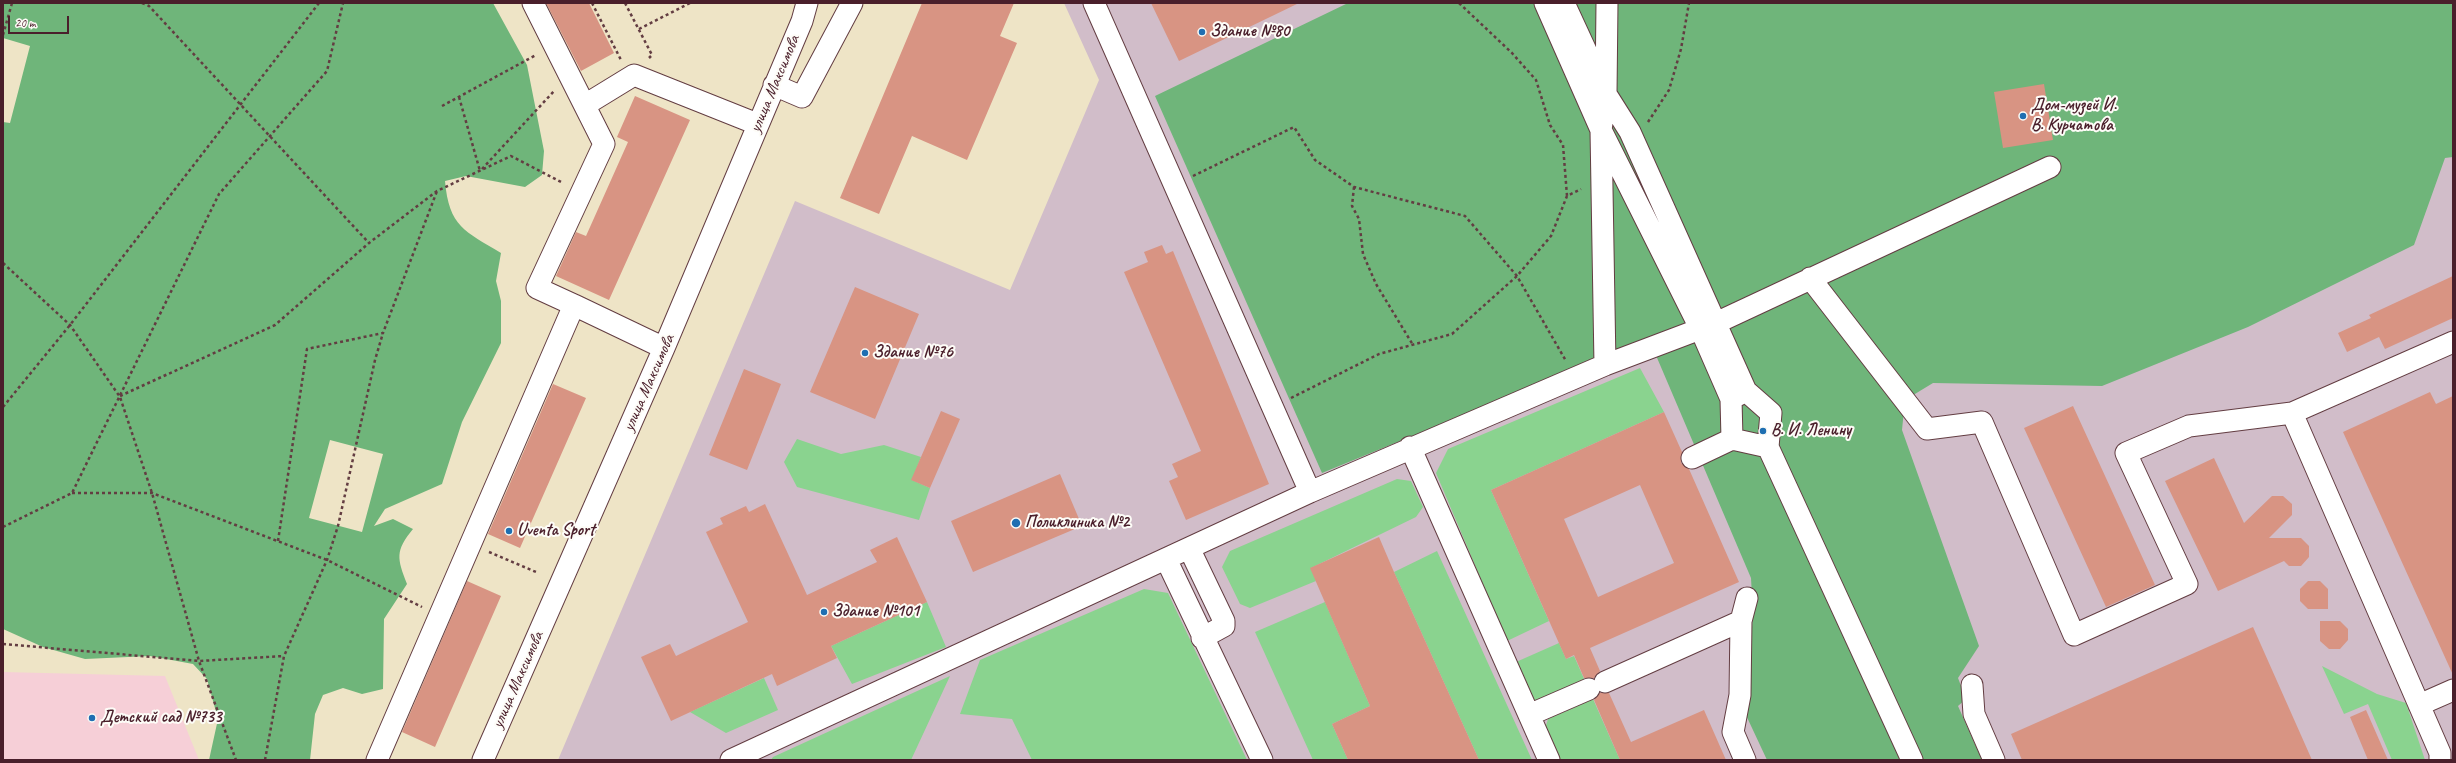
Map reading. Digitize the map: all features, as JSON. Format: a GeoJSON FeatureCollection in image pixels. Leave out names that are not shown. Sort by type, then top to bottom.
{"type":"FeatureCollection","features":[{"type":"Feature","properties":{"kind":"street"},"geometry":{"type":"LineString","coordinates":[[533,3],[604,144],[537,288],[664,348]]}},
{"type":"Feature","properties":{"kind":"street","name":"улица Максимова"},"geometry":{"type":"LineString","coordinates":[[483,760],[664,348],[757,124],[802,21],[808,3]]}},
{"type":"Feature","properties":{"kind":"street"},"geometry":{"type":"LineString","coordinates":[[774,85],[802,97],[852,3]]}},
{"type":"Feature","properties":{"kind":"street"},"geometry":{"type":"LineString","coordinates":[[1094,3],[1310,492]]}},
{"type":"Feature","properties":{"kind":"street"},"geometry":{"type":"LineString","coordinates":[[1545,3],[1601,130],[1708,325]]}},
{"type":"Feature","properties":{"kind":"street"},"geometry":{"type":"LineString","coordinates":[[1564,3],[1606,94],[1630,132],[1708,325],[1739,395],[1732,439]]}},
{"type":"Feature","properties":{"kind":"street"},"geometry":{"type":"LineString","coordinates":[[1605,365],[1601,130],[1606,94],[1606,3]]}},
{"type":"Feature","properties":{"kind":"street"},"geometry":{"type":"LineString","coordinates":[[585,105],[632,77],[757,124]]}},
{"type":"Feature","properties":{"kind":"street"},"geometry":{"type":"LineString","coordinates":[[731,760],[1310,492],[1575,377],[1708,325],[2050,167]]}},
{"type":"Feature","properties":{"kind":"street"},"geometry":{"type":"LineString","coordinates":[[1810,278],[1927,429],[1982,422],[2074,635],[2188,584],[2126,453],[2189,426],[2292,413],[2453,342]]}},
{"type":"Feature","properties":{"kind":"street"},"geometry":{"type":"LineString","coordinates":[[377,760],[574,305]]}},
{"type":"Feature","properties":{"kind":"street"},"geometry":{"type":"LineString","coordinates":[[1739,395],[1771,413],[1768,447],[1912,760]]}},
{"type":"Feature","properties":{"kind":"street"},"geometry":{"type":"LineString","coordinates":[[2292,413],[2440,753],[2440,760]]}},
{"type":"Feature","properties":{"kind":"street"},"geometry":{"type":"LineString","coordinates":[[1692,458],[1732,439],[1768,447]]}},
{"type":"Feature","properties":{"kind":"street"},"geometry":{"type":"LineString","coordinates":[[1410,448],[1549,760]]}},
{"type":"Feature","properties":{"kind":"street"},"geometry":{"type":"LineString","coordinates":[[1190,548],[1224,621],[1224,626],[1202,638]]}},
{"type":"Feature","properties":{"kind":"street"},"geometry":{"type":"LineString","coordinates":[[1166,559],[1202,638],[1262,760]]}},
{"type":"Feature","properties":{"kind":"street"},"geometry":{"type":"LineString","coordinates":[[1745,760],[1733,732],[1740,695],[1741,621],[1747,598]]}},
{"type":"Feature","properties":{"kind":"street"},"geometry":{"type":"LineString","coordinates":[[1529,716],[1741,621]]}},
{"type":"Feature","properties":{"kind":"street"},"geometry":{"type":"LineString","coordinates":[[1972,685],[1974,714],[1994,760]]}},
{"type":"Feature","properties":{"kind":"street"},"geometry":{"type":"LineString","coordinates":[[2419,705],[2453,690]]}},
{"type":"Feature","properties":{"kind":"path"},"geometry":{"type":"LineString","coordinates":[[3,34],[12,3]]}},
{"type":"Feature","properties":{"kind":"path"},"geometry":{"type":"LineString","coordinates":[[142,3],[149,6],[241,103],[369,243]]}},
{"type":"Feature","properties":{"kind":"path"},"geometry":{"type":"LineString","coordinates":[[3,407],[70,325],[319,3]]}},
{"type":"Feature","properties":{"kind":"path"},"geometry":{"type":"LineString","coordinates":[[72,494],[219,194],[327,71],[344,3]]}},
{"type":"Feature","properties":{"kind":"path"},"geometry":{"type":"LineString","coordinates":[[592,3],[632,77],[652,54],[625,3]]}},
{"type":"Feature","properties":{"kind":"path"},"geometry":{"type":"LineString","coordinates":[[639,29],[690,3]]}},
{"type":"Feature","properties":{"kind":"path"},"geometry":{"type":"LineString","coordinates":[[1273,408],[1379,354],[1452,334],[1516,276],[1550,236],[1567,196],[1563,145],[1550,125],[1536,80],[1512,52],[1459,3]]}},
{"type":"Feature","properties":{"kind":"path"},"geometry":{"type":"LineString","coordinates":[[1630,132],[1651,121],[1669,90],[1681,49],[1689,3]]}},
{"type":"Feature","properties":{"kind":"path"},"geometry":{"type":"LineString","coordinates":[[442,106],[554,45]]}},
{"type":"Feature","properties":{"kind":"path"},"geometry":{"type":"LineString","coordinates":[[480,171],[569,75]]}},
{"type":"Feature","properties":{"kind":"path"},"geometry":{"type":"LineString","coordinates":[[459,97],[480,171]]}},
{"type":"Feature","properties":{"kind":"path"},"geometry":{"type":"LineString","coordinates":[[1174,185],[1294,126],[1315,160],[1354,187],[1465,216],[1516,276],[1575,377]]}},
{"type":"Feature","properties":{"kind":"path"},"geometry":{"type":"LineString","coordinates":[[120,397],[274,325],[369,243],[437,191],[511,156],[582,193]]}},
{"type":"Feature","properties":{"kind":"path"},"geometry":{"type":"LineString","coordinates":[[1567,196],[1603,179]]}},
{"type":"Feature","properties":{"kind":"path"},"geometry":{"type":"LineString","coordinates":[[1354,187],[1352,206],[1359,219],[1363,254],[1376,284],[1413,345]]}},
{"type":"Feature","properties":{"kind":"path"},"geometry":{"type":"LineString","coordinates":[[265,760],[284,656],[327,560],[338,526],[375,360],[383,333],[437,191]]}},
{"type":"Feature","properties":{"kind":"path"},"geometry":{"type":"LineString","coordinates":[[3,263],[70,325],[120,397],[152,493],[199,661],[236,760]]}},
{"type":"Feature","properties":{"kind":"path"},"geometry":{"type":"LineString","coordinates":[[278,540],[307,349],[383,333]]}},
{"type":"Feature","properties":{"kind":"path"},"geometry":{"type":"LineString","coordinates":[[3,526],[72,494],[152,493],[327,560],[440,616]]}},
{"type":"Feature","properties":{"kind":"path"},"geometry":{"type":"LineString","coordinates":[[471,544],[536,572]]}},
{"type":"Feature","properties":{"kind":"path"},"geometry":{"type":"LineString","coordinates":[[3,644],[199,661],[284,656]]}},
{"type":"Feature","properties":{"kind":"shaded area"},"geometry":{"type":"Polygon","coordinates":[[[1064,3],[2453,3],[2453,760],[558,760],[795,201],[1010,290],[1099,80],[1064,3]]]}},
{"type":"Feature","properties":{"kind":"shaded area","name":"Детский сад №733"},"geometry":{"type":"Polygon","coordinates":[[[3,672],[165,676],[199,760],[3,760],[3,672]]]}},
{"type":"Feature","properties":{"kind":"green space"},"geometry":{"type":"Polygon","coordinates":[[[3,3],[493,3],[527,65],[544,151],[542,175],[525,187],[466,176],[445,181],[450,209],[461,226],[469,233],[501,253],[496,281],[501,301],[501,343],[462,422],[442,484],[385,509],[374,526],[393,519],[413,529],[403,543],[400,555],[401,568],[407,584],[384,619],[383,689],[362,694],[343,688],[323,695],[315,714],[310,760],[209,760],[218,719],[207,679],[193,664],[150,656],[85,659],[43,647],[3,629],[3,122],[10,123],[30,46],[3,38],[3,3]],[[330,440],[309,518],[362,532],[383,454],[330,440]]]}},
{"type":"Feature","properties":{"kind":"green space"},"geometry":{"type":"Polygon","coordinates":[[[1348,3],[2453,3],[2453,157],[2445,158],[2414,245],[2248,327],[2102,386],[1933,383],[1905,400],[1902,430],[1979,646],[1958,678],[1966,699],[1958,706],[1982,760],[1767,760],[1745,713],[1753,615],[1751,578],[1649,339],[1322,473],[1155,96],[1348,3]]]}},
{"type":"Feature","properties":{"kind":"green space"},"geometry":{"type":"Polygon","coordinates":[[[1640,368],[1664,412],[1491,490],[1549,621],[1507,641],[1436,473],[1448,449],[1640,368]]]}},
{"type":"Feature","properties":{"kind":"green space"},"geometry":{"type":"Polygon","coordinates":[[[797,439],[841,454],[884,445],[921,457],[912,480],[930,488],[919,520],[797,487],[784,462],[797,439]]]}},
{"type":"Feature","properties":{"kind":"green space"},"geometry":{"type":"Polygon","coordinates":[[[1397,479],[1411,481],[1423,507],[1416,517],[1311,568],[1316,581],[1250,608],[1240,604],[1222,567],[1230,551],[1397,479]]]}},
{"type":"Feature","properties":{"kind":"green space"},"geometry":{"type":"Polygon","coordinates":[[[1437,551],[1532,760],[1479,760],[1394,572],[1437,551]]]}},
{"type":"Feature","properties":{"kind":"green space"},"geometry":{"type":"Polygon","coordinates":[[[1144,589],[1168,593],[1247,760],[1032,760],[1012,719],[960,714],[980,660],[1144,589]]]}},
{"type":"Feature","properties":{"kind":"green space"},"geometry":{"type":"Polygon","coordinates":[[[927,602],[946,647],[852,684],[831,646],[927,602]]]}},
{"type":"Feature","properties":{"kind":"green space"},"geometry":{"type":"Polygon","coordinates":[[[1325,602],[1370,706],[1332,724],[1348,760],[1313,760],[1255,632],[1325,602]]]}},
{"type":"Feature","properties":{"kind":"green space"},"geometry":{"type":"Polygon","coordinates":[[[1559,643],[1566,659],[1574,656],[1585,681],[1534,703],[1516,662],[1559,643]]]}},
{"type":"Feature","properties":{"kind":"green space"},"geometry":{"type":"Polygon","coordinates":[[[2322,666],[2377,694],[2406,703],[2425,760],[2392,760],[2368,704],[2344,714],[2322,666]]]}},
{"type":"Feature","properties":{"kind":"green space"},"geometry":{"type":"Polygon","coordinates":[[[950,676],[911,760],[771,760],[773,757],[950,676]]]}},
{"type":"Feature","properties":{"kind":"green space"},"geometry":{"type":"Polygon","coordinates":[[[764,678],[778,710],[726,733],[690,712],[764,678]]]}},
{"type":"Feature","properties":{"kind":"green space"},"geometry":{"type":"Polygon","coordinates":[[[1593,699],[1620,760],[1556,760],[1544,732],[1548,719],[1593,699]]]}},
{"type":"Feature","properties":{"kind":"building"},"geometry":{"type":"Polygon","coordinates":[[[546,3],[589,3],[614,53],[581,71],[546,3]]]}},
{"type":"Feature","properties":{"kind":"building"},"geometry":{"type":"Polygon","coordinates":[[[922,3],[1014,3],[1000,36],[1017,43],[967,160],[912,136],[879,214],[840,198],[922,3]]]}},
{"type":"Feature","properties":{"kind":"building","name":"Здание №80"},"geometry":{"type":"Polygon","coordinates":[[[1151,3],[1299,3],[1179,61],[1151,3]]]}},
{"type":"Feature","properties":{"kind":"building","name":"Дом-музей И. В. Курчатова"},"geometry":{"type":"Polygon","coordinates":[[[2044,84],[2053,140],[2003,148],[1994,92],[2044,84]]]}},
{"type":"Feature","properties":{"kind":"building"},"geometry":{"type":"Polygon","coordinates":[[[635,96],[690,120],[609,300],[556,276],[576,232],[586,236],[628,142],[617,137],[635,96]]]}},
{"type":"Feature","properties":{"kind":"building"},"geometry":{"type":"Polygon","coordinates":[[[1162,245],[1166,254],[1173,251],[1269,484],[1186,520],[1169,481],[1178,477],[1172,464],[1201,451],[1124,272],[1148,262],[1144,252],[1162,245]]]}},
{"type":"Feature","properties":{"kind":"building"},"geometry":{"type":"Polygon","coordinates":[[[2453,276],[2453,318],[2385,349],[2379,337],[2347,352],[2338,333],[2371,318],[2369,315],[2453,276]]]}},
{"type":"Feature","properties":{"kind":"building","name":"Здание №76"},"geometry":{"type":"Polygon","coordinates":[[[855,287],[919,314],[875,419],[810,392],[855,287]]]}},
{"type":"Feature","properties":{"kind":"building"},"geometry":{"type":"Polygon","coordinates":[[[744,369],[781,384],[747,470],[709,455],[744,369]]]}},
{"type":"Feature","properties":{"kind":"building"},"geometry":{"type":"Polygon","coordinates":[[[553,384],[586,398],[520,548],[488,534],[553,384]]]}},
{"type":"Feature","properties":{"kind":"building"},"geometry":{"type":"Polygon","coordinates":[[[2430,392],[2436,404],[2453,396],[2453,675],[2343,432],[2430,392]]]}},
{"type":"Feature","properties":{"kind":"building"},"geometry":{"type":"Polygon","coordinates":[[[2073,406],[2155,585],[2106,607],[2024,428],[2073,406]]]}},
{"type":"Feature","properties":{"kind":"building"},"geometry":{"type":"Polygon","coordinates":[[[941,411],[960,419],[930,488],[911,480],[941,411]]]}},
{"type":"Feature","properties":{"kind":"building"},"geometry":{"type":"Polygon","coordinates":[[[1664,412],[1682,452],[1681,463],[1689,469],[1739,582],[1590,648],[1600,671],[1594,678],[1584,678],[1574,655],[1566,659],[1491,490],[1664,412]],[[1640,485],[1564,519],[1598,597],[1674,563],[1640,485]]]}},
{"type":"Feature","properties":{"kind":"building"},"geometry":{"type":"Polygon","coordinates":[[[2214,458],[2244,523],[2272,496],[2283,496],[2292,504],[2292,515],[2269,538],[2301,538],[2309,546],[2309,557],[2301,566],[2289,566],[2284,561],[2218,591],[2165,481],[2214,458]]]}},
{"type":"Feature","properties":{"kind":"building","name":"Поликлиника №2"},"geometry":{"type":"Polygon","coordinates":[[[1060,474],[1082,526],[973,572],[951,521],[1060,474]]]}},
{"type":"Feature","properties":{"kind":"building","name":"Здание №101"},"geometry":{"type":"Polygon","coordinates":[[[765,504],[807,595],[877,562],[870,550],[897,537],[927,602],[831,646],[837,658],[777,686],[772,674],[671,721],[641,657],[670,644],[676,656],[748,622],[706,532],[723,524],[720,518],[746,506],[749,512],[765,504]]]}},
{"type":"Feature","properties":{"kind":"building"},"geometry":{"type":"Polygon","coordinates":[[[1379,537],[1479,760],[1348,760],[1332,724],[1370,706],[1310,568],[1379,537]]]}},
{"type":"Feature","properties":{"kind":"building"},"geometry":{"type":"Polygon","coordinates":[[[467,581],[501,596],[435,747],[402,732],[467,581]]]}},
{"type":"Feature","properties":{"kind":"building"},"geometry":{"type":"Polygon","coordinates":[[[2308,581],[2320,581],[2328,589],[2328,609],[2308,609],[2300,601],[2300,589],[2308,581]]]}},
{"type":"Feature","properties":{"kind":"building"},"geometry":{"type":"Polygon","coordinates":[[[2320,621],[2340,621],[2348,629],[2348,640],[2340,649],[2329,649],[2320,641],[2320,621]]]}},
{"type":"Feature","properties":{"kind":"building"},"geometry":{"type":"Polygon","coordinates":[[[2253,627],[2312,760],[2022,760],[2011,734],[2253,627]]]}},
{"type":"Feature","properties":{"kind":"building"},"geometry":{"type":"Polygon","coordinates":[[[1600,693],[1609,693],[1631,742],[1704,710],[1726,760],[1620,760],[1594,700],[1600,693]]]}},
{"type":"Feature","properties":{"kind":"building"},"geometry":{"type":"Polygon","coordinates":[[[2366,710],[2388,760],[2368,760],[2350,717],[2366,710]]]}},
{"type":"Feature","properties":{"kind":"place","name":"Здание №80"},"geometry":{"type":"Point","coordinates":[1202,32]}},
{"type":"Feature","properties":{"kind":"place","name":"Дом-музей И. В. Курчатова"},"geometry":{"type":"Point","coordinates":[2023,116]}},
{"type":"Feature","properties":{"kind":"place","name":"Здание №76"},"geometry":{"type":"Point","coordinates":[865,353]}},
{"type":"Feature","properties":{"kind":"place","name":"В. И. Ленину"},"geometry":{"type":"Point","coordinates":[1763,431]}},
{"type":"Feature","properties":{"kind":"place","name":"Поликлиника №2"},"geometry":{"type":"Point","coordinates":[1016,523]}},
{"type":"Feature","properties":{"kind":"place","name":"Uventa Sport"},"geometry":{"type":"Point","coordinates":[509,531]}},
{"type":"Feature","properties":{"kind":"place","name":"Здание №101"},"geometry":{"type":"Point","coordinates":[824,612]}},
{"type":"Feature","properties":{"kind":"place","name":"Детский сад №733"},"geometry":{"type":"Point","coordinates":[92,718]}}]}
